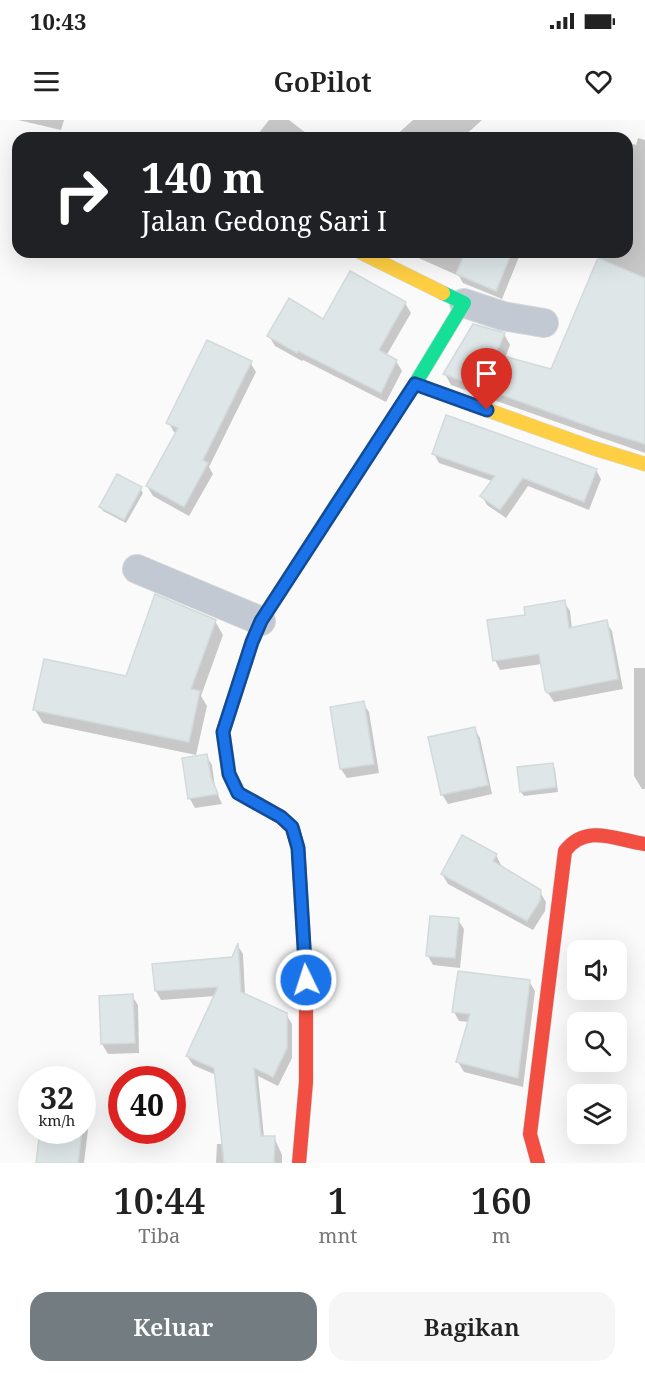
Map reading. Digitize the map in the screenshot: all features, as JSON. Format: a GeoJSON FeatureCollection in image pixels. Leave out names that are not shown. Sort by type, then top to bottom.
{"type":"FeatureCollection","features":[{"type":"Feature","properties":{"kind":"street"},"geometry":{"type":"LineString","coordinates":[[372,258],[464,303],[503,316],[544,323]]}},
{"type":"Feature","properties":{"kind":"street"},"geometry":{"type":"LineString","coordinates":[[299,1163],[306,1082],[306,980],[298,848],[292,827],[281,817],[238,793],[229,774],[223,732],[261,621],[415,384],[464,303]]}},
{"type":"Feature","properties":{"kind":"street"},"geometry":{"type":"LineString","coordinates":[[415,384],[593,448],[645,464]]}},
{"type":"Feature","properties":{"kind":"street"},"geometry":{"type":"LineString","coordinates":[[137,569],[261,621]]}},
{"type":"Feature","properties":{"kind":"street"},"geometry":{"type":"LineString","coordinates":[[538,1163],[530,1134],[565,850],[576,838],[583,835],[597,835],[645,844]]}},
{"type":"Feature","properties":{"kind":"building"},"geometry":{"type":"Polygon","coordinates":[[[463,258],[510,258],[496,291],[456,274],[463,258]]]}},
{"type":"Feature","properties":{"kind":"building"},"geometry":{"type":"Polygon","coordinates":[[[598,258],[645,278],[645,444],[599,430],[443,374],[473,324],[505,333],[496,354],[551,369],[598,258]]]}},
{"type":"Feature","properties":{"kind":"building"},"geometry":{"type":"Polygon","coordinates":[[[350,271],[406,302],[379,350],[397,360],[381,393],[267,336],[289,298],[323,319],[350,271]]]}},
{"type":"Feature","properties":{"kind":"building"},"geometry":{"type":"Polygon","coordinates":[[[207,340],[252,361],[203,460],[208,463],[184,507],[146,486],[178,428],[166,423],[207,340]]]}},
{"type":"Feature","properties":{"kind":"building"},"geometry":{"type":"Polygon","coordinates":[[[446,415],[597,469],[584,502],[523,478],[500,510],[480,496],[495,476],[432,454],[446,415]]]}},
{"type":"Feature","properties":{"kind":"building"},"geometry":{"type":"Polygon","coordinates":[[[117,474],[142,487],[124,520],[99,507],[117,474]]]}},
{"type":"Feature","properties":{"kind":"building"},"geometry":{"type":"Polygon","coordinates":[[[155,594],[216,620],[191,689],[200,691],[189,742],[33,710],[44,659],[126,676],[155,594]]]}},
{"type":"Feature","properties":{"kind":"building"},"geometry":{"type":"Polygon","coordinates":[[[565,600],[569,628],[607,620],[618,679],[547,693],[539,654],[493,661],[487,620],[525,615],[524,607],[565,600]]]}},
{"type":"Feature","properties":{"kind":"building"},"geometry":{"type":"Polygon","coordinates":[[[364,701],[374,764],[340,769],[330,707],[364,701]]]}},
{"type":"Feature","properties":{"kind":"building"},"geometry":{"type":"Polygon","coordinates":[[[475,727],[488,785],[441,795],[428,737],[475,727]]]}},
{"type":"Feature","properties":{"kind":"building"},"geometry":{"type":"Polygon","coordinates":[[[207,754],[211,777],[218,794],[188,799],[182,758],[207,754]]]}},
{"type":"Feature","properties":{"kind":"building"},"geometry":{"type":"Polygon","coordinates":[[[553,763],[556,787],[520,792],[517,767],[553,763]]]}},
{"type":"Feature","properties":{"kind":"building"},"geometry":{"type":"Polygon","coordinates":[[[462,835],[497,854],[493,861],[541,890],[540,901],[527,921],[441,874],[462,835]]]}},
{"type":"Feature","properties":{"kind":"building"},"geometry":{"type":"Polygon","coordinates":[[[430,916],[459,918],[455,958],[426,956],[430,916]]]}},
{"type":"Feature","properties":{"kind":"building"},"geometry":{"type":"Polygon","coordinates":[[[238,943],[241,992],[287,1013],[287,1048],[273,1077],[254,1068],[261,1136],[275,1136],[274,1163],[224,1163],[214,1068],[186,1056],[218,987],[155,991],[152,964],[232,957],[238,943]]]}},
{"type":"Feature","properties":{"kind":"building"},"geometry":{"type":"Polygon","coordinates":[[[458,971],[530,980],[518,1078],[456,1062],[470,1014],[452,1012],[458,971]]]}},
{"type":"Feature","properties":{"kind":"building"},"geometry":{"type":"Polygon","coordinates":[[[133,994],[135,1043],[101,1044],[99,996],[133,994]]]}},
{"type":"Feature","properties":{"kind":"building"},"geometry":{"type":"Polygon","coordinates":[[[38,1144],[80,1144],[78,1163],[36,1163],[38,1144]]]}},
{"type":"Feature","properties":{"kind":"traffic: fast"},"geometry":{"type":"LineString","coordinates":[[332,511],[415,384],[464,303],[443,293]]}},
{"type":"Feature","properties":{"kind":"traffic: slow"},"geometry":{"type":"LineString","coordinates":[[372,258],[443,293]]}},
{"type":"Feature","properties":{"kind":"traffic: slow"},"geometry":{"type":"LineString","coordinates":[[415,384],[593,448],[645,464]]}},
{"type":"Feature","properties":{"kind":"traffic: slow"},"geometry":{"type":"LineString","coordinates":[[288,824],[281,817],[239,793],[229,774],[223,732],[261,621],[332,511]]}},
{"type":"Feature","properties":{"kind":"traffic: jam"},"geometry":{"type":"LineString","coordinates":[[288,824],[292,827],[298,848],[306,980],[306,1082],[299,1163]]}},
{"type":"Feature","properties":{"kind":"traffic: jam"},"geometry":{"type":"LineString","coordinates":[[538,1163],[530,1134],[565,851],[573,842],[592,835],[645,844]]}},
{"type":"Feature","properties":{"kind":"route"},"geometry":{"type":"LineString","coordinates":[[306,980],[298,848],[292,827],[281,817],[238,793],[229,774],[223,732],[261,621],[415,384],[487,410]]}}]}
